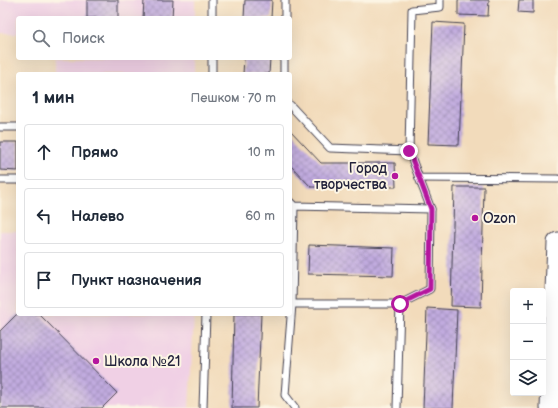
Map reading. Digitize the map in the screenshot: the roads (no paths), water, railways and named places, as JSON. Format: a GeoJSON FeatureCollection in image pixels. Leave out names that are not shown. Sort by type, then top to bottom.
{"type":"FeatureCollection","features":[{"type":"Feature","properties":{"kind":"main road"},"geometry":{"type":"LineString","coordinates":[[551,408],[557,297],[558,243]]}},
{"type":"Feature","properties":{"kind":"lane"},"geometry":{"type":"LineString","coordinates":[[212,0],[212,16]]}},
{"type":"Feature","properties":{"kind":"lane"},"geometry":{"type":"LineString","coordinates":[[285,0],[285,16]]}},
{"type":"Feature","properties":{"kind":"lane"},"geometry":{"type":"LineString","coordinates":[[431,209],[292,204],[292,304],[400,304],[430,289],[431,209],[409,151],[412,10],[440,8],[440,0]]}},
{"type":"Feature","properties":{"kind":"lane"},"geometry":{"type":"LineString","coordinates":[[212,60],[212,72]]}},
{"type":"Feature","properties":{"kind":"lane"},"geometry":{"type":"LineString","coordinates":[[284,60],[284,72]]}},
{"type":"Feature","properties":{"kind":"lane"},"geometry":{"type":"LineString","coordinates":[[292,107],[330,148],[409,151]]}},
{"type":"Feature","properties":{"kind":"lane"},"geometry":{"type":"LineString","coordinates":[[0,127],[16,127]]}},
{"type":"Feature","properties":{"kind":"lane"},"geometry":{"type":"LineString","coordinates":[[419,178],[558,179]]}},
{"type":"Feature","properties":{"kind":"lane"},"geometry":{"type":"LineString","coordinates":[[0,180],[16,180]]}},
{"type":"Feature","properties":{"kind":"lane"},"geometry":{"type":"LineString","coordinates":[[397,408],[400,304]]}},
{"type":"Feature","properties":{"kind":"lane"},"geometry":{"type":"LineString","coordinates":[[203,408],[206,316]]}},
{"type":"Feature","properties":{"kind":"lane"},"geometry":{"type":"LineString","coordinates":[[291,316],[285,395],[295,408]]}},
{"type":"Feature","properties":{"kind":"place","name":"Город творчества"},"geometry":{"type":"Point","coordinates":[395,176]}},
{"type":"Feature","properties":{"kind":"place","name":"Ozon"},"geometry":{"type":"Point","coordinates":[475,218]}},
{"type":"Feature","properties":{"kind":"place","name":"Школа №21"},"geometry":{"type":"Point","coordinates":[96,361]}}]}
